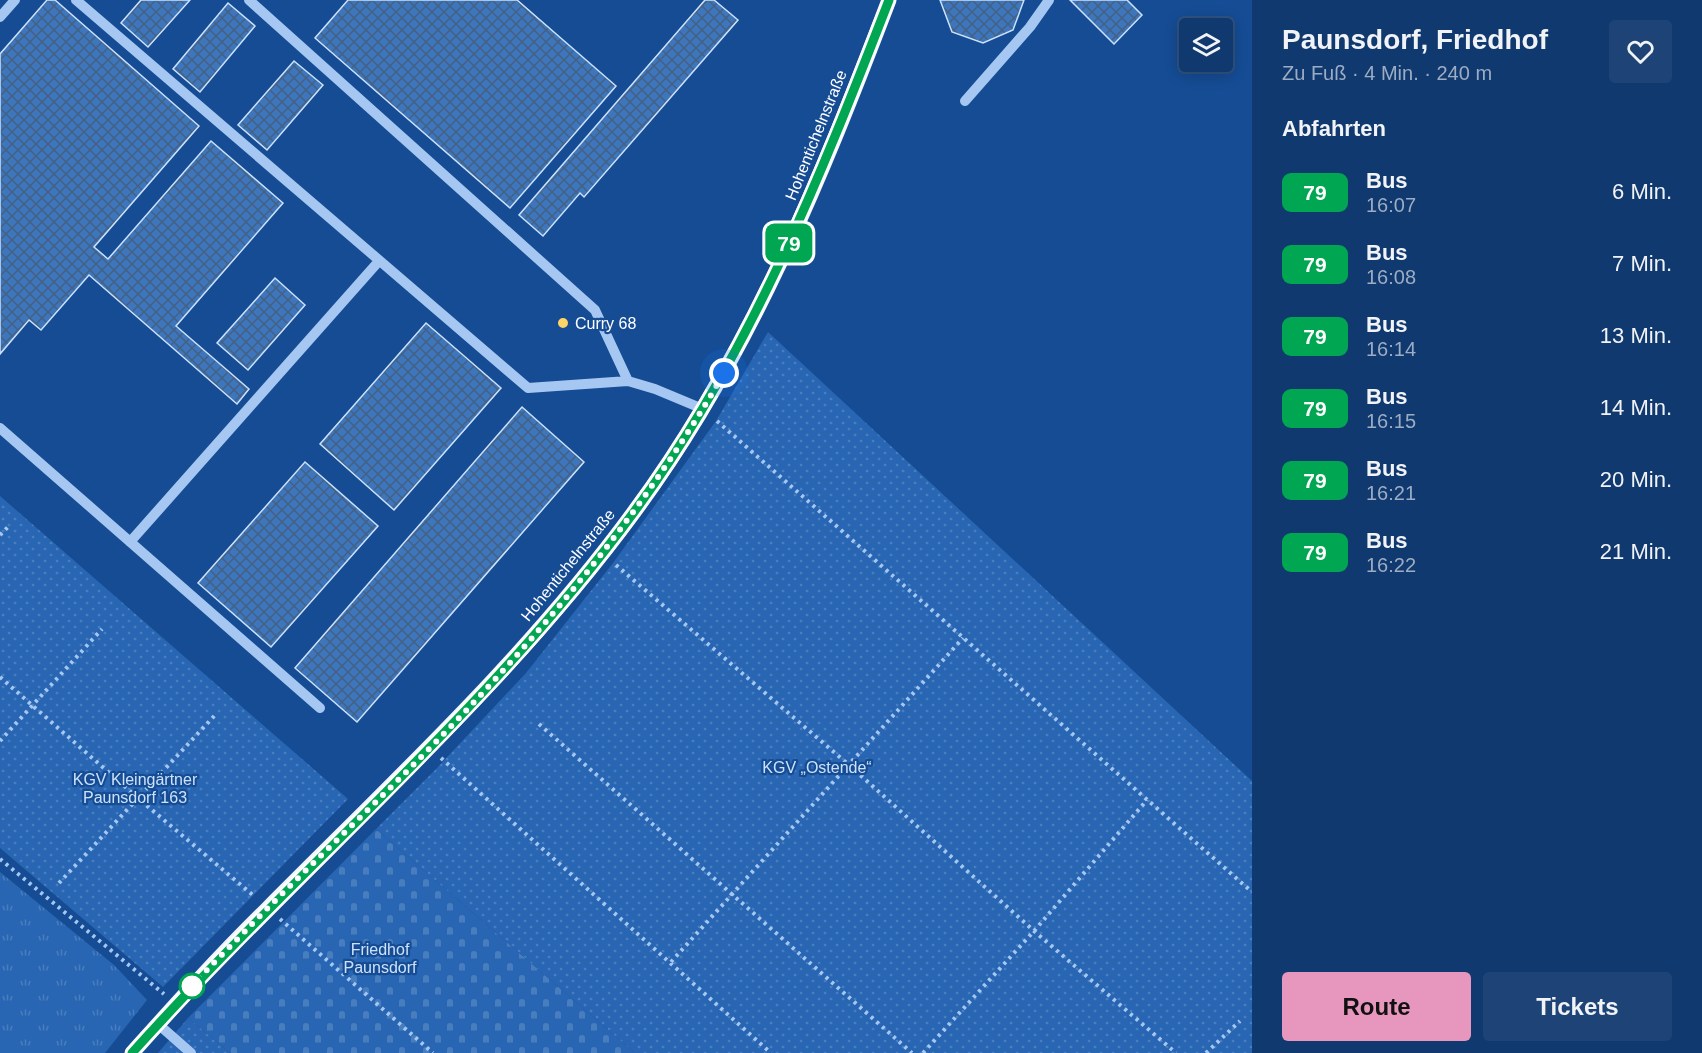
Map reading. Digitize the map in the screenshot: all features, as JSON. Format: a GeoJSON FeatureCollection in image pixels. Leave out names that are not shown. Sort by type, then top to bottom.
{"type":"FeatureCollection","features":[{"type":"Feature","properties":{"kind":"main road","name":"Hohentichelnstraße"},"geometry":{"type":"LineString","coordinates":[[132,1053],[268,908],[430,748],[530,640],[635,512],[703,409],[759,306],[810,199],[889,0]]}},
{"type":"Feature","properties":{"kind":"lane"},"geometry":{"type":"LineString","coordinates":[[0,17],[15,0]]}},
{"type":"Feature","properties":{"kind":"lane"},"geometry":{"type":"LineString","coordinates":[[76,0],[528,388],[628,381],[655,389],[703,409]]}},
{"type":"Feature","properties":{"kind":"lane"},"geometry":{"type":"LineString","coordinates":[[965,101],[1029,27],[1049,0]]}},
{"type":"Feature","properties":{"kind":"lane"},"geometry":{"type":"LineString","coordinates":[[257,2],[595,310],[628,381]]}},
{"type":"Feature","properties":{"kind":"lane"},"geometry":{"type":"LineString","coordinates":[[130,542],[379,261]]}},
{"type":"Feature","properties":{"kind":"lane"},"geometry":{"type":"LineString","coordinates":[[0,428],[320,708]]}},
{"type":"Feature","properties":{"kind":"lane"},"geometry":{"type":"LineString","coordinates":[[158,1024],[191,1053]]}},
{"type":"Feature","properties":{"kind":"path"},"geometry":{"type":"LineString","coordinates":[[703,409],[1252,892]]}},
{"type":"Feature","properties":{"kind":"path"},"geometry":{"type":"LineString","coordinates":[[0,535],[8,527]]}},
{"type":"Feature","properties":{"kind":"path"},"geometry":{"type":"LineString","coordinates":[[613,563],[849,765],[1034,931],[1176,1053]]}},
{"type":"Feature","properties":{"kind":"path"},"geometry":{"type":"LineString","coordinates":[[0,741],[102,629]]}},
{"type":"Feature","properties":{"kind":"path"},"geometry":{"type":"LineString","coordinates":[[671,962],[963,638]]}},
{"type":"Feature","properties":{"kind":"path"},"geometry":{"type":"LineString","coordinates":[[0,677],[433,1053]]}},
{"type":"Feature","properties":{"kind":"path"},"geometry":{"type":"LineString","coordinates":[[59,883],[217,713]]}},
{"type":"Feature","properties":{"kind":"path"},"geometry":{"type":"LineString","coordinates":[[539,724],[912,1053]]}},
{"type":"Feature","properties":{"kind":"path"},"geometry":{"type":"LineString","coordinates":[[430,748],[771,1053]]}},
{"type":"Feature","properties":{"kind":"path"},"geometry":{"type":"LineString","coordinates":[[924,1053],[1034,931],[1147,800]]}},
{"type":"Feature","properties":{"kind":"path"},"geometry":{"type":"LineString","coordinates":[[0,859],[176,1004]]}},
{"type":"Feature","properties":{"kind":"path"},"geometry":{"type":"LineString","coordinates":[[1206,1053],[1240,1021]]}},
{"type":"Feature","properties":{"kind":"green space","name":"KGV „Ostende“"},"geometry":{"type":"Polygon","coordinates":[[[768,332],[1252,781],[1252,1053],[635,1053],[376,829],[526,673],[613,563],[716,421],[768,332]]]}},
{"type":"Feature","properties":{"kind":"green space","name":"KGV Kleingärtner Paunsdorf 163"},"geometry":{"type":"Polygon","coordinates":[[[0,496],[348,799],[163,987],[0,848],[0,496]]]}},
{"type":"Feature","properties":{"kind":"green space","name":"Friedhof Paunsdorf"},"geometry":{"type":"Polygon","coordinates":[[[376,829],[635,1053],[230,1053],[188,1018],[376,829]]]}},
{"type":"Feature","properties":{"kind":"green space"},"geometry":{"type":"Polygon","coordinates":[[[0,872],[114,965],[147,1000],[105,1053],[0,1053],[0,872]]]}},
{"type":"Feature","properties":{"kind":"green space"},"geometry":{"type":"Polygon","coordinates":[[[188,1018],[230,1053],[158,1053],[188,1018]]]}},
{"type":"Feature","properties":{"kind":"building"},"geometry":{"type":"Polygon","coordinates":[[[47,0],[55,0],[199,126],[94,247],[108,259],[211,141],[283,203],[176,326],[249,389],[237,404],[89,275],[41,330],[29,320],[0,354],[0,54],[47,0]]]}},
{"type":"Feature","properties":{"kind":"building"},"geometry":{"type":"Polygon","coordinates":[[[141,0],[190,0],[148,47],[121,23],[141,0]]]}},
{"type":"Feature","properties":{"kind":"building"},"geometry":{"type":"Polygon","coordinates":[[[348,0],[517,0],[616,86],[510,208],[315,38],[348,0]]]}},
{"type":"Feature","properties":{"kind":"building"},"geometry":{"type":"Polygon","coordinates":[[[705,0],[714,0],[738,20],[584,197],[580,193],[543,236],[519,215],[705,0]]]}},
{"type":"Feature","properties":{"kind":"building"},"geometry":{"type":"Polygon","coordinates":[[[940,0],[1024,0],[1013,30],[983,43],[952,32],[940,0]]]}},
{"type":"Feature","properties":{"kind":"building"},"geometry":{"type":"Polygon","coordinates":[[[1070,0],[1127,0],[1142,15],[1114,44],[1070,0]]]}},
{"type":"Feature","properties":{"kind":"building"},"geometry":{"type":"Polygon","coordinates":[[[228,3],[255,26],[200,92],[173,69],[228,3]]]}},
{"type":"Feature","properties":{"kind":"building"},"geometry":{"type":"Polygon","coordinates":[[[294,61],[323,85],[267,150],[238,125],[294,61]]]}},
{"type":"Feature","properties":{"kind":"building"},"geometry":{"type":"Polygon","coordinates":[[[275,278],[305,305],[248,370],[217,343],[275,278]]]}},
{"type":"Feature","properties":{"kind":"building"},"geometry":{"type":"Polygon","coordinates":[[[426,323],[501,388],[394,510],[320,444],[426,323]]]}},
{"type":"Feature","properties":{"kind":"building"},"geometry":{"type":"Polygon","coordinates":[[[522,407],[584,462],[357,722],[295,668],[522,407]]]}},
{"type":"Feature","properties":{"kind":"building"},"geometry":{"type":"Polygon","coordinates":[[[305,462],[378,526],[271,647],[198,583],[305,462]]]}},
{"type":"Feature","properties":{"kind":"bus line","name":"79"},"geometry":{"type":"LineString","coordinates":[[132,1053],[191,987],[430,748],[488,686],[530,640],[635,512],[703,409],[764,297],[810,199],[889,0]]}},
{"type":"Feature","properties":{"kind":"place","name":"Curry 68"},"geometry":{"type":"Point","coordinates":[563,323]}},
{"type":"Feature","properties":{"kind":"route"},"geometry":{"type":"LineString","coordinates":[[192,986],[430,748],[530,640],[635,512],[724,373]]}}]}
